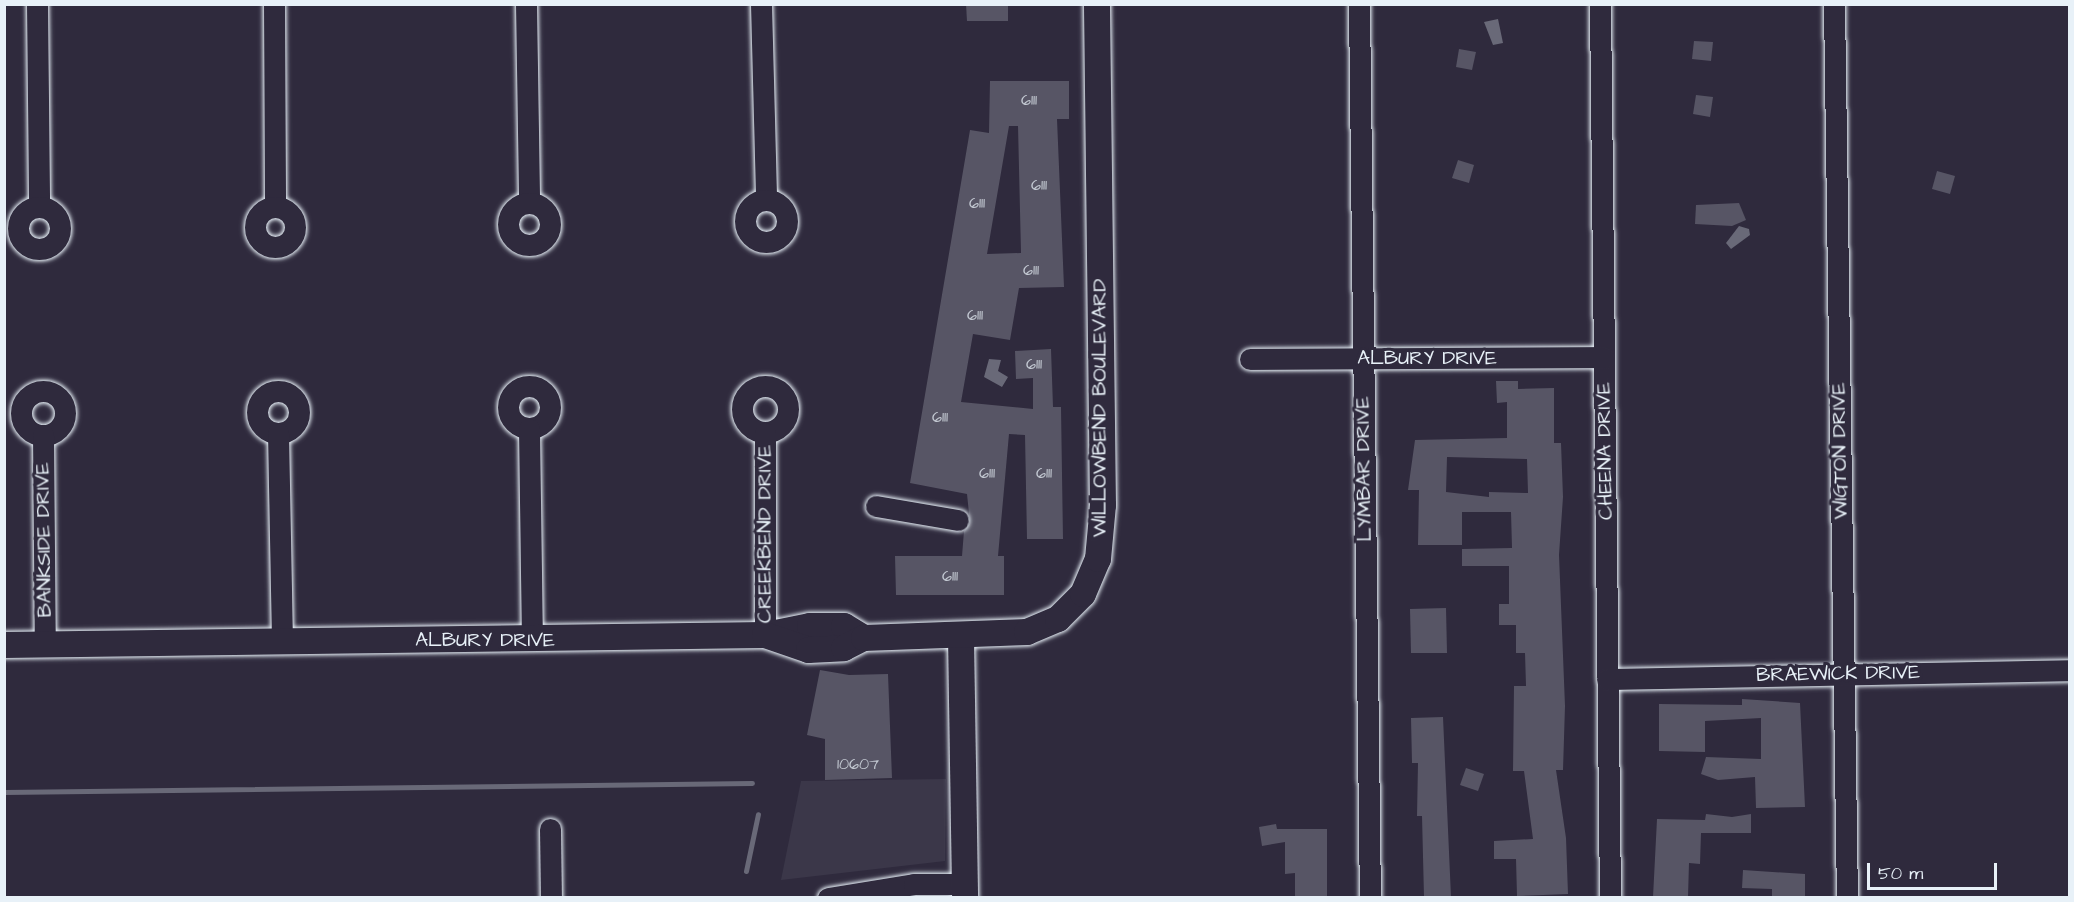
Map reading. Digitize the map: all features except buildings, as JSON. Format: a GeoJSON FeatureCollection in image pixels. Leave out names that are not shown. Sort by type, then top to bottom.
{"type":"FeatureCollection","features":[{"type":"Feature","properties":{"kind":"street"},"geometry":{"type":"LineString","coordinates":[[37,4],[39,207]]}},
{"type":"Feature","properties":{"kind":"street"},"geometry":{"type":"LineString","coordinates":[[274,4],[275,207]]}},
{"type":"Feature","properties":{"kind":"street"},"geometry":{"type":"LineString","coordinates":[[526,4],[529,202]]}},
{"type":"Feature","properties":{"kind":"street"},"geometry":{"type":"LineString","coordinates":[[761,4],[766,200]]}},
{"type":"Feature","properties":{"kind":"street","name":"WILLOWBEND BOULEVARD"},"geometry":{"type":"LineString","coordinates":[[961,638],[1027,632],[1058,619],[1083,594],[1098,559],[1103,494],[1097,4]]}},
{"type":"Feature","properties":{"kind":"street","name":"LYMBAR DRIVE"},"geometry":{"type":"LineString","coordinates":[[1359,4],[1370,897]]}},
{"type":"Feature","properties":{"kind":"street","name":"CHEENA DRIVE"},"geometry":{"type":"LineString","coordinates":[[1600,4],[1610,897]]}},
{"type":"Feature","properties":{"kind":"street","name":"WIGTON DRIVE"},"geometry":{"type":"LineString","coordinates":[[1834,4],[1847,897]]}},
{"type":"Feature","properties":{"kind":"street","name":"ALBURY DRIVE"},"geometry":{"type":"LineString","coordinates":[[1250,359],[1604,357]]}},
{"type":"Feature","properties":{"kind":"street"},"geometry":{"type":"LineString","coordinates":[[529,429],[532,639]]}},
{"type":"Feature","properties":{"kind":"street"},"geometry":{"type":"LineString","coordinates":[[278,433],[282,641]]}},
{"type":"Feature","properties":{"kind":"street","name":"CREEKBEND DRIVE"},"geometry":{"type":"LineString","coordinates":[[765,433],[765,635]]}},
{"type":"Feature","properties":{"kind":"street","name":"BANKSIDE DRIVE"},"geometry":{"type":"LineString","coordinates":[[43,435],[45,645]]}},
{"type":"Feature","properties":{"kind":"street"},"geometry":{"type":"LineString","coordinates":[[876,506],[958,520]]}},
{"type":"Feature","properties":{"kind":"street","name":"ALBURY DRIVE"},"geometry":{"type":"LineString","coordinates":[[4,645],[765,635],[810,626],[844,626],[864,638],[961,638]]}},
{"type":"Feature","properties":{"kind":"street"},"geometry":{"type":"LineString","coordinates":[[828,897],[914,885],[965,891],[961,638]]}},
{"type":"Feature","properties":{"kind":"street","name":"BRAEWICK DRIVE"},"geometry":{"type":"LineString","coordinates":[[1607,679],[2070,670]]}},
{"type":"Feature","properties":{"kind":"street"},"geometry":{"type":"LineString","coordinates":[[550,829],[551,897]]}},
{"type":"Feature","properties":{"kind":"shaded area"},"geometry":{"type":"Polygon","coordinates":[[[946,779],[945,861],[781,880],[801,781],[946,779]]]}},
{"type":"Feature","properties":{"kind":"water"},"geometry":{"type":"Polygon","coordinates":[[[1498,19],[1503,43],[1493,45],[1484,22],[1498,19]]]}},
{"type":"Feature","properties":{"kind":"water"},"geometry":{"type":"Polygon","coordinates":[[[1739,226],[1749,229],[1750,235],[1731,249],[1726,243],[1739,226]]]}},
{"type":"Feature","properties":{"kind":"water"},"geometry":{"type":"Polygon","coordinates":[[[989,359],[1001,360],[998,371],[1008,377],[1002,387],[984,377],[989,359]]]}},
{"type":"Feature","properties":{"kind":"waterway"},"geometry":{"type":"LineString","coordinates":[[4,792],[752,783]]}},
{"type":"Feature","properties":{"kind":"waterway"},"geometry":{"type":"LineString","coordinates":[[746,871],[758,814]]}}]}
